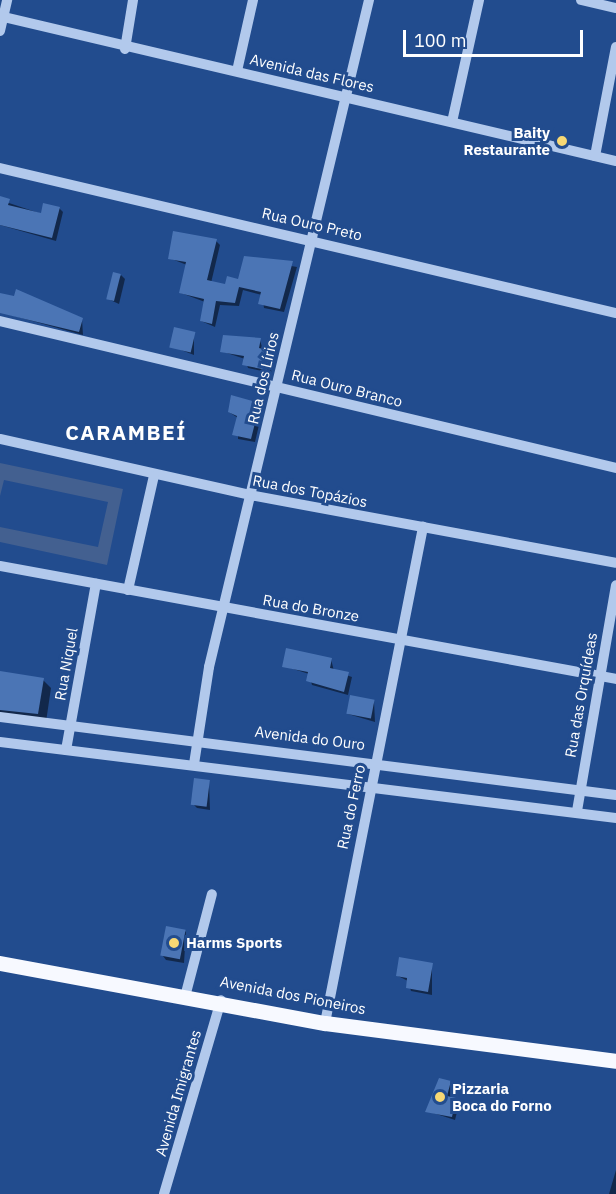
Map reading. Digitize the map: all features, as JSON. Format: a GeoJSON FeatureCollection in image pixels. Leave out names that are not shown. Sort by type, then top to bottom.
{"type":"FeatureCollection","features":[{"type":"Feature","properties":{"kind":"main road","name":"Avenida dos Pioneiros"},"geometry":{"type":"LineString","coordinates":[[0,963],[186,993],[325,1023],[616,1061]]}},
{"type":"Feature","properties":{"kind":"street"},"geometry":{"type":"LineString","coordinates":[[0,31],[7,0]]}},
{"type":"Feature","properties":{"kind":"street"},"geometry":{"type":"LineString","coordinates":[[125,49],[133,0]]}},
{"type":"Feature","properties":{"kind":"street"},"geometry":{"type":"LineString","coordinates":[[237,71],[253,0]]}},
{"type":"Feature","properties":{"kind":"street","name":"Rua dos Lírios"},"geometry":{"type":"LineString","coordinates":[[194,764],[223,607],[344,96],[369,0]]}},
{"type":"Feature","properties":{"kind":"street"},"geometry":{"type":"LineString","coordinates":[[452,122],[479,0]]}},
{"type":"Feature","properties":{"kind":"street"},"geometry":{"type":"LineString","coordinates":[[581,0],[616,8]]}},
{"type":"Feature","properties":{"kind":"street","name":"Avenida das Flores"},"geometry":{"type":"LineString","coordinates":[[2,16],[125,49],[237,71],[616,161]]}},
{"type":"Feature","properties":{"kind":"street"},"geometry":{"type":"LineString","coordinates":[[595,156],[616,47]]}},
{"type":"Feature","properties":{"kind":"street","name":"Rua Ouro Preto"},"geometry":{"type":"LineString","coordinates":[[0,168],[310,239],[616,313]]}},
{"type":"Feature","properties":{"kind":"street","name":"Rua Ouro Branco"},"geometry":{"type":"LineString","coordinates":[[0,321],[616,468]]}},
{"type":"Feature","properties":{"kind":"street","name":"Rua dos Topázios"},"geometry":{"type":"LineString","coordinates":[[0,439],[153,476],[616,563]]}},
{"type":"Feature","properties":{"kind":"street"},"geometry":{"type":"LineString","coordinates":[[128,590],[153,476]]}},
{"type":"Feature","properties":{"kind":"street","name":"Rua do Ferro"},"geometry":{"type":"LineString","coordinates":[[325,1023],[423,527]]}},
{"type":"Feature","properties":{"kind":"street","name":"Rua do Bronze"},"geometry":{"type":"LineString","coordinates":[[0,566],[616,679]]}},
{"type":"Feature","properties":{"kind":"street","name":"Rua Niquel"},"geometry":{"type":"LineString","coordinates":[[66,750],[96,584]]}},
{"type":"Feature","properties":{"kind":"street","name":"Rua das Orquídeas"},"geometry":{"type":"LineString","coordinates":[[577,811],[616,585]]}},
{"type":"Feature","properties":{"kind":"street","name":"Avenida do Ouro"},"geometry":{"type":"LineString","coordinates":[[0,717],[376,761],[616,795]]}},
{"type":"Feature","properties":{"kind":"street"},"geometry":{"type":"LineString","coordinates":[[0,742],[577,811],[616,818]]}},
{"type":"Feature","properties":{"kind":"street"},"geometry":{"type":"LineString","coordinates":[[186,993],[212,894]]}},
{"type":"Feature","properties":{"kind":"street","name":"Avenida Imigrantes"},"geometry":{"type":"LineString","coordinates":[[164,1194],[221,1000]]}},
{"type":"Feature","properties":{"kind":"water"},"geometry":{"type":"Polygon","coordinates":[[[0,463],[123,489],[107,565],[0,542],[0,527],[98,547],[108,502],[4,480],[0,496],[0,463]]]}},
{"type":"Feature","properties":{"kind":"building"},"geometry":{"type":"Polygon","coordinates":[[[0,196],[10,199],[8,205],[41,213],[43,203],[60,207],[52,238],[0,225],[0,196]]]}},
{"type":"Feature","properties":{"kind":"building"},"geometry":{"type":"Polygon","coordinates":[[[173,231],[217,239],[207,280],[225,284],[227,276],[238,279],[244,256],[293,261],[280,309],[258,304],[261,292],[239,287],[235,303],[216,301],[212,324],[200,321],[204,299],[179,293],[186,262],[168,259],[173,231]]]}},
{"type":"Feature","properties":{"kind":"building"},"geometry":{"type":"Polygon","coordinates":[[[113,272],[121,274],[114,301],[106,299],[113,272]]]}},
{"type":"Feature","properties":{"kind":"building"},"geometry":{"type":"Polygon","coordinates":[[[16,289],[83,318],[79,332],[0,313],[0,293],[14,296],[16,289]]]}},
{"type":"Feature","properties":{"kind":"building"},"geometry":{"type":"Polygon","coordinates":[[[174,327],[195,332],[191,352],[169,347],[174,327]]]}},
{"type":"Feature","properties":{"kind":"building"},"geometry":{"type":"Polygon","coordinates":[[[223,335],[261,338],[259,348],[270,351],[267,370],[242,365],[244,356],[220,352],[223,335]]]}},
{"type":"Feature","properties":{"kind":"building"},"geometry":{"type":"Polygon","coordinates":[[[231,395],[260,403],[251,439],[232,435],[237,416],[228,412],[231,395]]]}},
{"type":"Feature","properties":{"kind":"building"},"geometry":{"type":"Polygon","coordinates":[[[286,648],[332,658],[330,668],[349,672],[344,692],[306,681],[308,672],[282,667],[286,648]]]}},
{"type":"Feature","properties":{"kind":"building"},"geometry":{"type":"Polygon","coordinates":[[[0,671],[44,678],[38,714],[0,710],[0,671]]]}},
{"type":"Feature","properties":{"kind":"building"},"geometry":{"type":"Polygon","coordinates":[[[350,695],[375,700],[371,718],[346,714],[350,695]]]}},
{"type":"Feature","properties":{"kind":"building"},"geometry":{"type":"Polygon","coordinates":[[[194,778],[210,780],[207,807],[191,805],[194,778]]]}},
{"type":"Feature","properties":{"kind":"building","name":"Harms Sports"},"geometry":{"type":"Polygon","coordinates":[[[166,926],[186,930],[180,959],[160,955],[166,926]]]}},
{"type":"Feature","properties":{"kind":"building"},"geometry":{"type":"Polygon","coordinates":[[[399,957],[433,963],[428,992],[406,988],[407,978],[396,976],[399,957]]]}},
{"type":"Feature","properties":{"kind":"building","name":"Pizzaria Boca do Forno"},"geometry":{"type":"Polygon","coordinates":[[[439,1078],[451,1081],[447,1096],[456,1098],[452,1117],[425,1112],[439,1078]]]}},
{"type":"Feature","properties":{"kind":"place","name":"Baity Restaurante"},"geometry":{"type":"Point","coordinates":[562,141]}},
{"type":"Feature","properties":{"kind":"place","name":"Harms Sports"},"geometry":{"type":"Point","coordinates":[174,943]}},
{"type":"Feature","properties":{"kind":"place","name":"Pizzaria Boca do Forno"},"geometry":{"type":"Point","coordinates":[440,1097]}},
{"type":"Feature","properties":{"kind":"district","name":"CARAMBEÍ"},"geometry":{"type":"Point","coordinates":[126,432]}}]}
